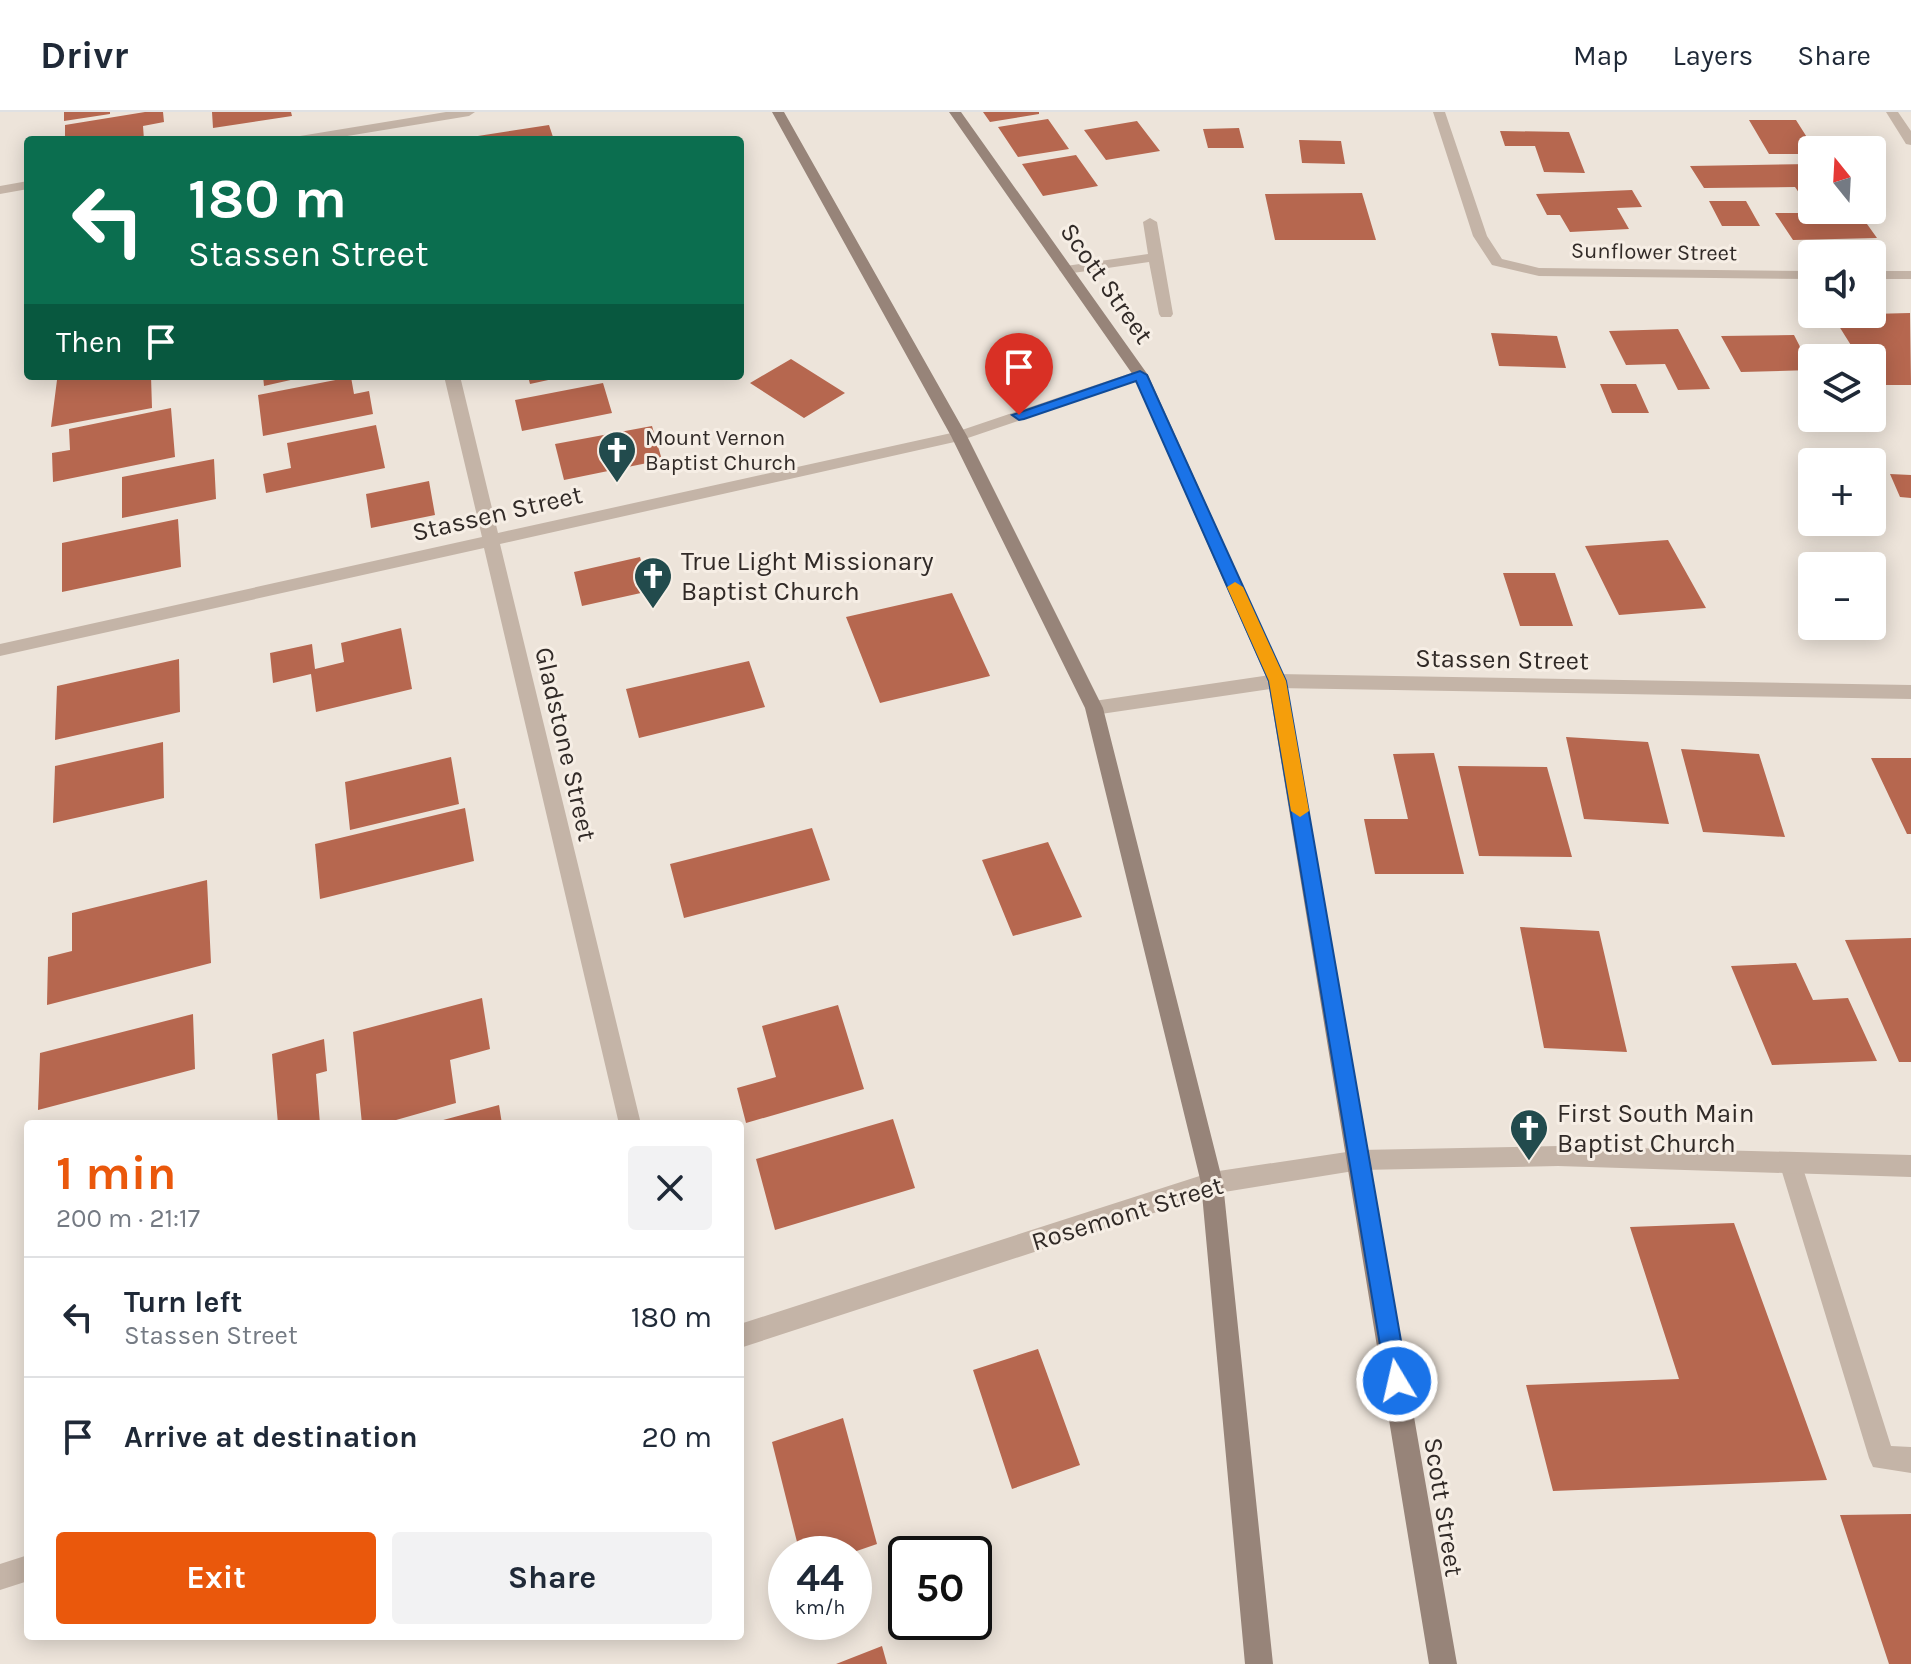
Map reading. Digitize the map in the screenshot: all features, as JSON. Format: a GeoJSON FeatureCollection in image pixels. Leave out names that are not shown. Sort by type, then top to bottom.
{"type":"FeatureCollection","features":[{"type":"Feature","properties":{"kind":"main road"},"geometry":{"type":"LineString","coordinates":[[778,112],[959,436],[1094,708],[1212,1183],[1259,1664]]}},
{"type":"Feature","properties":{"kind":"main road","name":"Scott Street"},"geometry":{"type":"LineString","coordinates":[[955,112],[1140,375],[1277,681],[1443,1664]]}},
{"type":"Feature","properties":{"kind":"street"},"geometry":{"type":"LineString","coordinates":[[317,136],[391,118],[469,112]]}},
{"type":"Feature","properties":{"kind":"street","name":"Sunflower Street"},"geometry":{"type":"LineString","coordinates":[[1439,112],[1480,236],[1497,262],[1539,272],[1798,275]]}},
{"type":"Feature","properties":{"kind":"street"},"geometry":{"type":"LineString","coordinates":[[1892,112],[1911,141]]}},
{"type":"Feature","properties":{"kind":"street"},"geometry":{"type":"LineString","coordinates":[[0,190],[24,186]]}},
{"type":"Feature","properties":{"kind":"street"},"geometry":{"type":"LineString","coordinates":[[1150,222],[1166,314]]}},
{"type":"Feature","properties":{"kind":"street"},"geometry":{"type":"LineString","coordinates":[[1066,270],[1155,257]]}},
{"type":"Feature","properties":{"kind":"street"},"geometry":{"type":"LineString","coordinates":[[1886,275],[1911,275]]}},
{"type":"Feature","properties":{"kind":"street","name":"Stassen Street"},"geometry":{"type":"LineString","coordinates":[[0,650],[959,436],[1140,375]]}},
{"type":"Feature","properties":{"kind":"street","name":"Gladstone Street"},"geometry":{"type":"LineString","coordinates":[[453,380],[629,1120]]}},
{"type":"Feature","properties":{"kind":"street","name":"Stassen Street"},"geometry":{"type":"LineString","coordinates":[[1094,708],[1277,681],[1911,692]]}},
{"type":"Feature","properties":{"kind":"street","name":"Rosemont Street"},"geometry":{"type":"LineString","coordinates":[[744,1335],[1212,1183],[1360,1160],[1558,1156],[1911,1166]]}},
{"type":"Feature","properties":{"kind":"street"},"geometry":{"type":"LineString","coordinates":[[1790,1162],[1882,1458],[1911,1460]]}},
{"type":"Feature","properties":{"kind":"street"},"geometry":{"type":"LineString","coordinates":[[0,1577],[24,1569]]}},
{"type":"Feature","properties":{"kind":"building"},"geometry":{"type":"Polygon","coordinates":[[[64,112],[110,112],[110,114],[64,121],[64,112]]]}},
{"type":"Feature","properties":{"kind":"building"},"geometry":{"type":"Polygon","coordinates":[[[145,112],[163,112],[164,122],[143,126],[144,136],[65,136],[65,125],[145,112]]]}},
{"type":"Feature","properties":{"kind":"building"},"geometry":{"type":"Polygon","coordinates":[[[212,112],[291,112],[292,116],[213,128],[212,112]]]}},
{"type":"Feature","properties":{"kind":"building"},"geometry":{"type":"Polygon","coordinates":[[[983,112],[1039,112],[1039,114],[990,122],[983,112]]]}},
{"type":"Feature","properties":{"kind":"building"},"geometry":{"type":"Polygon","coordinates":[[[1048,119],[1069,149],[1018,157],[998,127],[1048,119]]]}},
{"type":"Feature","properties":{"kind":"building"},"geometry":{"type":"Polygon","coordinates":[[[1749,120],[1796,120],[1806,136],[1798,136],[1798,154],[1769,154],[1749,120]]]}},
{"type":"Feature","properties":{"kind":"building"},"geometry":{"type":"Polygon","coordinates":[[[1137,121],[1160,151],[1106,160],[1084,130],[1137,121]]]}},
{"type":"Feature","properties":{"kind":"building"},"geometry":{"type":"Polygon","coordinates":[[[549,125],[553,136],[478,136],[549,125]]]}},
{"type":"Feature","properties":{"kind":"building"},"geometry":{"type":"Polygon","coordinates":[[[1239,128],[1244,148],[1208,148],[1203,129],[1239,128]]]}},
{"type":"Feature","properties":{"kind":"building"},"geometry":{"type":"Polygon","coordinates":[[[1500,131],[1569,132],[1585,173],[1544,172],[1535,146],[1505,146],[1500,131]]]}},
{"type":"Feature","properties":{"kind":"building"},"geometry":{"type":"Polygon","coordinates":[[[1299,140],[1341,141],[1345,164],[1302,163],[1299,140]]]}},
{"type":"Feature","properties":{"kind":"building"},"geometry":{"type":"Polygon","coordinates":[[[1076,155],[1098,186],[1043,196],[1022,164],[1076,155]]]}},
{"type":"Feature","properties":{"kind":"building"},"geometry":{"type":"Polygon","coordinates":[[[1798,164],[1798,191],[1795,187],[1704,188],[1690,166],[1798,164]]]}},
{"type":"Feature","properties":{"kind":"building"},"geometry":{"type":"Polygon","coordinates":[[[1632,190],[1642,207],[1617,208],[1629,229],[1570,232],[1560,215],[1547,215],[1536,194],[1632,190]]]}},
{"type":"Feature","properties":{"kind":"building"},"geometry":{"type":"Polygon","coordinates":[[[1362,193],[1376,240],[1275,240],[1265,194],[1362,193]]]}},
{"type":"Feature","properties":{"kind":"building"},"geometry":{"type":"Polygon","coordinates":[[[1709,201],[1746,201],[1760,226],[1722,226],[1709,201]]]}},
{"type":"Feature","properties":{"kind":"building"},"geometry":{"type":"Polygon","coordinates":[[[1775,213],[1798,213],[1798,224],[1867,224],[1877,238],[1793,240],[1775,213]]]}},
{"type":"Feature","properties":{"kind":"building"},"geometry":{"type":"Polygon","coordinates":[[[1910,313],[1911,385],[1886,385],[1886,344],[1850,344],[1840,328],[1886,328],[1886,314],[1910,313]]]}},
{"type":"Feature","properties":{"kind":"building"},"geometry":{"type":"Polygon","coordinates":[[[1678,329],[1710,389],[1678,390],[1665,364],[1626,365],[1609,331],[1678,329]]]}},
{"type":"Feature","properties":{"kind":"building"},"geometry":{"type":"Polygon","coordinates":[[[1491,333],[1557,336],[1566,368],[1499,366],[1491,333]]]}},
{"type":"Feature","properties":{"kind":"building"},"geometry":{"type":"Polygon","coordinates":[[[1794,335],[1799,344],[1798,370],[1741,372],[1721,336],[1794,335]]]}},
{"type":"Feature","properties":{"kind":"building"},"geometry":{"type":"Polygon","coordinates":[[[791,359],[845,393],[804,418],[750,383],[791,359]]]}},
{"type":"Feature","properties":{"kind":"building"},"geometry":{"type":"Polygon","coordinates":[[[57,380],[151,380],[152,408],[51,427],[57,380]]]}},
{"type":"Feature","properties":{"kind":"building"},"geometry":{"type":"Polygon","coordinates":[[[263,380],[291,380],[264,386],[263,380]]]}},
{"type":"Feature","properties":{"kind":"building"},"geometry":{"type":"Polygon","coordinates":[[[336,380],[352,380],[354,394],[369,391],[373,414],[263,436],[258,395],[336,380]]]}},
{"type":"Feature","properties":{"kind":"building"},"geometry":{"type":"Polygon","coordinates":[[[603,383],[612,413],[522,431],[515,400],[603,383]]]}},
{"type":"Feature","properties":{"kind":"building"},"geometry":{"type":"Polygon","coordinates":[[[1600,384],[1636,384],[1649,413],[1612,413],[1600,384]]]}},
{"type":"Feature","properties":{"kind":"building"},"geometry":{"type":"Polygon","coordinates":[[[171,408],[175,457],[53,482],[52,453],[70,450],[69,429],[171,408]]]}},
{"type":"Feature","properties":{"kind":"building"},"geometry":{"type":"Polygon","coordinates":[[[376,425],[385,468],[266,493],[263,474],[291,468],[287,443],[376,425]]]}},
{"type":"Feature","properties":{"kind":"building"},"geometry":{"type":"Polygon","coordinates":[[[652,426],[662,460],[564,480],[555,444],[652,426]]]}},
{"type":"Feature","properties":{"kind":"building"},"geometry":{"type":"Polygon","coordinates":[[[214,459],[216,499],[122,518],[122,477],[214,459]]]}},
{"type":"Feature","properties":{"kind":"building"},"geometry":{"type":"Polygon","coordinates":[[[1890,474],[1911,475],[1911,498],[1900,497],[1890,474]]]}},
{"type":"Feature","properties":{"kind":"building"},"geometry":{"type":"Polygon","coordinates":[[[429,481],[435,515],[371,528],[366,494],[429,481]]]}},
{"type":"Feature","properties":{"kind":"building"},"geometry":{"type":"Polygon","coordinates":[[[178,519],[181,567],[62,592],[62,543],[178,519]]]}},
{"type":"Feature","properties":{"kind":"building"},"geometry":{"type":"Polygon","coordinates":[[[1668,540],[1706,608],[1619,615],[1585,546],[1668,540]]]}},
{"type":"Feature","properties":{"kind":"building"},"geometry":{"type":"Polygon","coordinates":[[[640,557],[650,591],[582,606],[574,572],[640,557]]]}},
{"type":"Feature","properties":{"kind":"building"},"geometry":{"type":"Polygon","coordinates":[[[1503,573],[1555,573],[1573,626],[1520,626],[1503,573]]]}},
{"type":"Feature","properties":{"kind":"building"},"geometry":{"type":"Polygon","coordinates":[[[952,593],[990,676],[880,703],[846,617],[952,593]]]}},
{"type":"Feature","properties":{"kind":"building"},"geometry":{"type":"Polygon","coordinates":[[[401,628],[412,689],[316,712],[311,674],[273,683],[270,653],[312,644],[315,669],[344,662],[341,643],[401,628]]]}},
{"type":"Feature","properties":{"kind":"building"},"geometry":{"type":"Polygon","coordinates":[[[179,659],[180,712],[55,740],[57,686],[179,659]]]}},
{"type":"Feature","properties":{"kind":"building"},"geometry":{"type":"Polygon","coordinates":[[[749,661],[765,707],[639,738],[626,689],[749,661]]]}},
{"type":"Feature","properties":{"kind":"building"},"geometry":{"type":"Polygon","coordinates":[[[1566,737],[1648,742],[1669,824],[1584,819],[1566,737]]]}},
{"type":"Feature","properties":{"kind":"building"},"geometry":{"type":"Polygon","coordinates":[[[163,742],[164,798],[53,823],[55,766],[163,742]]]}},
{"type":"Feature","properties":{"kind":"building"},"geometry":{"type":"Polygon","coordinates":[[[1681,749],[1759,754],[1785,837],[1703,832],[1681,749]]]}},
{"type":"Feature","properties":{"kind":"building"},"geometry":{"type":"Polygon","coordinates":[[[1434,753],[1464,874],[1375,874],[1364,819],[1408,819],[1393,754],[1434,753]]]}},
{"type":"Feature","properties":{"kind":"building"},"geometry":{"type":"Polygon","coordinates":[[[451,757],[459,804],[350,830],[345,782],[451,757]]]}},
{"type":"Feature","properties":{"kind":"building"},"geometry":{"type":"Polygon","coordinates":[[[1871,758],[1911,758],[1911,834],[1907,834],[1871,758]]]}},
{"type":"Feature","properties":{"kind":"building"},"geometry":{"type":"Polygon","coordinates":[[[1458,766],[1547,767],[1572,857],[1479,856],[1458,766]]]}},
{"type":"Feature","properties":{"kind":"building"},"geometry":{"type":"Polygon","coordinates":[[[465,808],[474,861],[320,899],[315,844],[465,808]]]}},
{"type":"Feature","properties":{"kind":"building"},"geometry":{"type":"Polygon","coordinates":[[[812,828],[830,880],[684,918],[670,864],[812,828]]]}},
{"type":"Feature","properties":{"kind":"building"},"geometry":{"type":"Polygon","coordinates":[[[1048,842],[1082,917],[1013,936],[982,860],[1048,842]]]}},
{"type":"Feature","properties":{"kind":"building"},"geometry":{"type":"Polygon","coordinates":[[[207,880],[211,963],[47,1005],[48,957],[72,951],[72,913],[207,880]]]}},
{"type":"Feature","properties":{"kind":"building"},"geometry":{"type":"Polygon","coordinates":[[[1520,927],[1599,931],[1627,1052],[1544,1048],[1520,927]]]}},
{"type":"Feature","properties":{"kind":"building"},"geometry":{"type":"Polygon","coordinates":[[[1911,938],[1911,1062],[1899,1062],[1845,940],[1911,938]]]}},
{"type":"Feature","properties":{"kind":"building"},"geometry":{"type":"Polygon","coordinates":[[[1796,963],[1813,1000],[1848,998],[1877,1061],[1772,1065],[1731,966],[1796,963]]]}},
{"type":"Feature","properties":{"kind":"building"},"geometry":{"type":"Polygon","coordinates":[[[482,998],[490,1049],[450,1060],[456,1103],[396,1120],[362,1120],[353,1032],[482,998]]]}},
{"type":"Feature","properties":{"kind":"building"},"geometry":{"type":"Polygon","coordinates":[[[838,1005],[864,1089],[746,1123],[737,1088],[776,1077],[762,1026],[838,1005]]]}},
{"type":"Feature","properties":{"kind":"building"},"geometry":{"type":"Polygon","coordinates":[[[193,1014],[195,1069],[38,1110],[40,1053],[193,1014]]]}},
{"type":"Feature","properties":{"kind":"building"},"geometry":{"type":"Polygon","coordinates":[[[324,1039],[327,1071],[316,1074],[320,1120],[278,1120],[272,1054],[324,1039]]]}},
{"type":"Feature","properties":{"kind":"building"},"geometry":{"type":"Polygon","coordinates":[[[499,1105],[501,1120],[443,1120],[499,1105]]]}},
{"type":"Feature","properties":{"kind":"building"},"geometry":{"type":"Polygon","coordinates":[[[893,1119],[915,1188],[775,1230],[756,1159],[893,1119]]]}},
{"type":"Feature","properties":{"kind":"building"},"geometry":{"type":"Polygon","coordinates":[[[1734,1223],[1827,1480],[1553,1491],[1526,1385],[1679,1379],[1630,1227],[1734,1223]]]}},
{"type":"Feature","properties":{"kind":"building"},"geometry":{"type":"Polygon","coordinates":[[[1038,1349],[1080,1465],[1012,1489],[973,1370],[1038,1349]]]}},
{"type":"Feature","properties":{"kind":"building"},"geometry":{"type":"Polygon","coordinates":[[[843,1418],[877,1544],[872,1546],[872,1536],[796,1536],[772,1442],[843,1418]]]}},
{"type":"Feature","properties":{"kind":"building"},"geometry":{"type":"Polygon","coordinates":[[[1911,1514],[1911,1664],[1889,1664],[1840,1515],[1911,1514]]]}},
{"type":"Feature","properties":{"kind":"building"},"geometry":{"type":"Polygon","coordinates":[[[882,1646],[887,1664],[836,1664],[882,1646]]]}},
{"type":"Feature","properties":{"kind":"slow traffic"},"geometry":{"type":"LineString","coordinates":[[1235,587],[1277,681],[1300,811]]}},
{"type":"Feature","properties":{"kind":"place","name":"Mount Vernon Baptist Church"},"geometry":{"type":"Point","coordinates":[617,484]}},
{"type":"Feature","properties":{"kind":"place","name":"True Light Missionary Baptist Church"},"geometry":{"type":"Point","coordinates":[653,610]}},
{"type":"Feature","properties":{"kind":"place","name":"First South Main Baptist Church"},"geometry":{"type":"Point","coordinates":[1529,1162]}},
{"type":"Feature","properties":{"kind":"route"},"geometry":{"type":"LineString","coordinates":[[1019,415],[1140,375],[1277,681],[1397,1381]]}}]}
